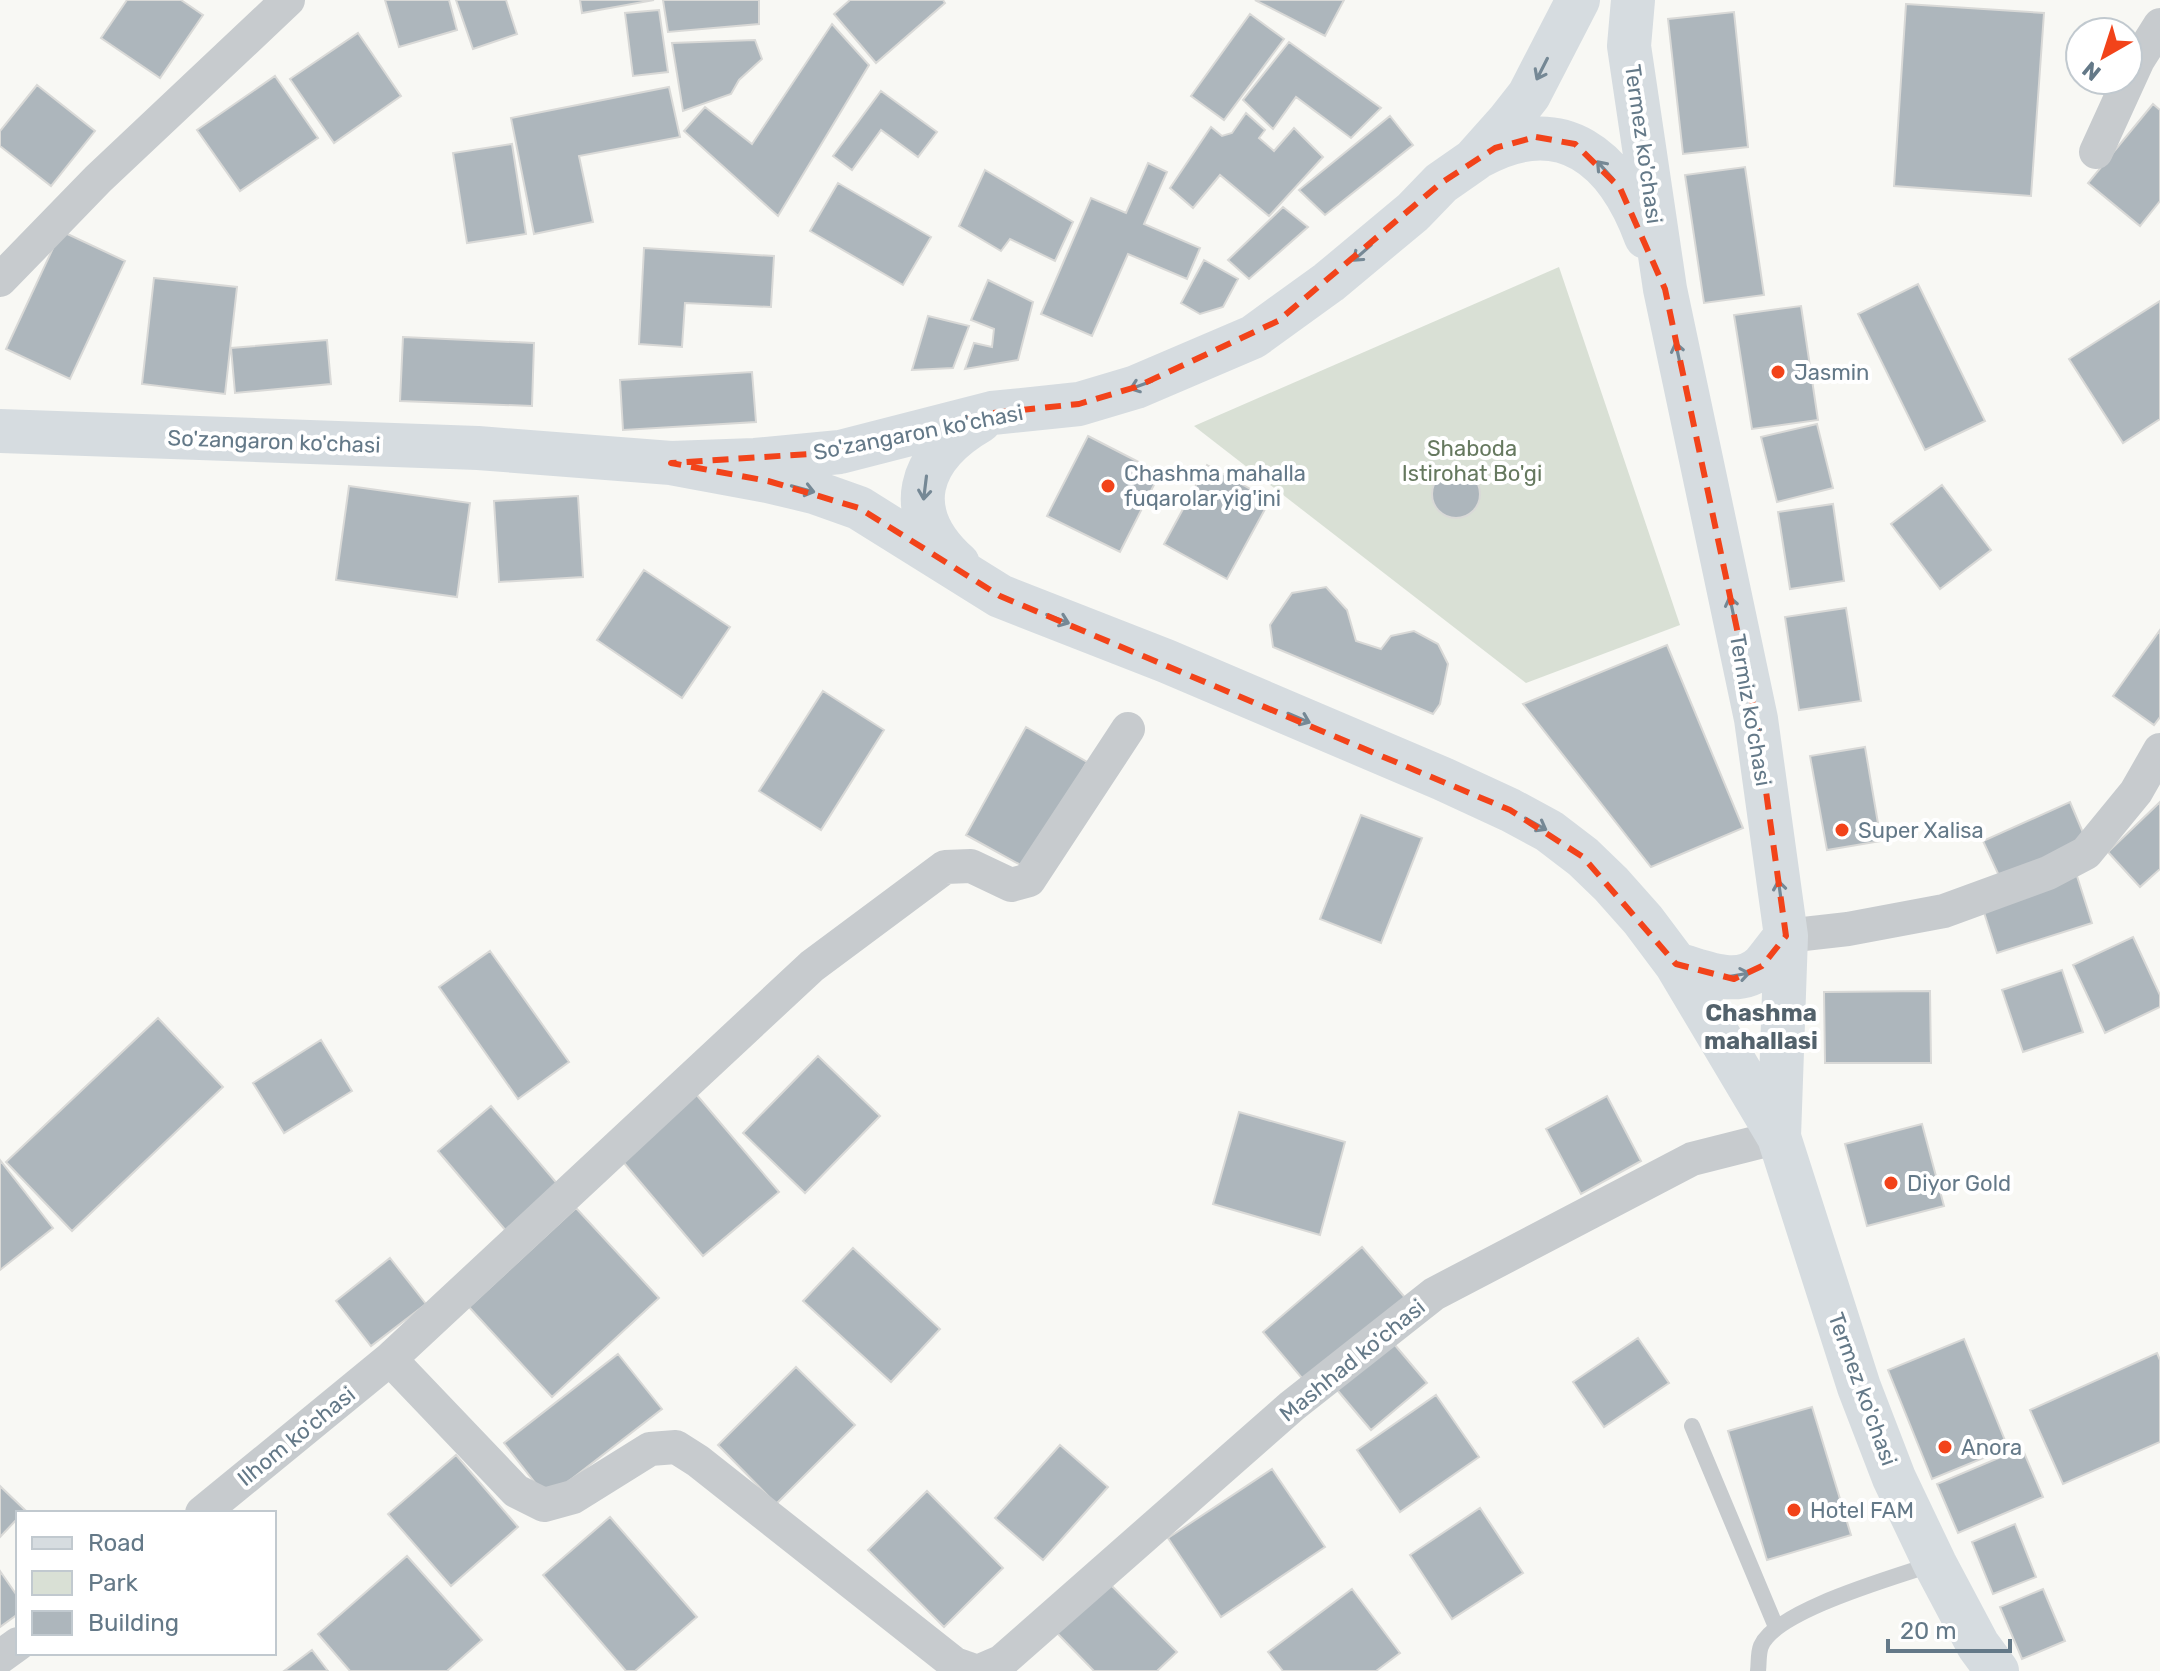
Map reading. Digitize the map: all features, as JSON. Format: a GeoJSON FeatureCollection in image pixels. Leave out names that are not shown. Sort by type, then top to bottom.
{"type":"FeatureCollection","features":[{"type":"Feature","properties":{"kind":"main road","name":"So'zangaron ko'chasi"},"geometry":{"type":"LineString","coordinates":[[0,431],[478,448],[671,463],[755,460],[840,452],[992,413],[1079,404],[1136,387],[1253,337],[1329,282],[1413,212],[1441,183],[1474,160],[1529,95],[1578,0]]}},
{"type":"Feature","properties":{"kind":"main road","name":"Termez ko'chasi"},"geometry":{"type":"LineString","coordinates":[[1633,0],[1629,46],[1665,289]]}},
{"type":"Feature","properties":{"kind":"main road"},"geometry":{"type":"LineString","coordinates":[[1474,160],[1506,144],[1536,137],[1575,144],[1594,158],[1620,188],[1642,227],[1665,289]]}},
{"type":"Feature","properties":{"kind":"main road","name":"Termiz ko'chasi"},"geometry":{"type":"LineString","coordinates":[[1665,289],[1756,719],[1786,936],[1779,1137]]}},
{"type":"Feature","properties":{"kind":"main road"},"geometry":{"type":"LineString","coordinates":[[992,413],[944,446],[927,470],[922,496],[930,528],[947,554],[1000,596]]}},
{"type":"Feature","properties":{"kind":"main road"},"geometry":{"type":"LineString","coordinates":[[671,463],[783,484],[859,508],[1000,596],[1166,661],[1510,810],[1549,831],[1592,866],[1643,920],[1676,964],[1779,1137]]}},
{"type":"Feature","properties":{"kind":"main road"},"geometry":{"type":"LineString","coordinates":[[1676,964],[1734,979],[1762,966],[1786,936]]}},
{"type":"Feature","properties":{"kind":"main road","name":"Termez ko'chasi"},"geometry":{"type":"LineString","coordinates":[[1779,1137],[1859,1387],[1894,1478],[1978,1645],[1997,1671]]}},
{"type":"Feature","properties":{"kind":"street"},"geometry":{"type":"LineString","coordinates":[[0,280],[98,179],[288,0]]}},
{"type":"Feature","properties":{"kind":"street"},"geometry":{"type":"LineString","coordinates":[[2096,152],[2138,60],[2160,25]]}},
{"type":"Feature","properties":{"kind":"street","name":"Ilhom ko'chasi"},"geometry":{"type":"LineString","coordinates":[[204,1511],[390,1359],[812,966],[945,867],[971,866],[1011,885],[1029,880],[1128,729]]}},
{"type":"Feature","properties":{"kind":"street"},"geometry":{"type":"LineString","coordinates":[[1786,936],[1848,929],[1944,911],[2048,873],[2086,853],[2136,792],[2160,750]]}},
{"type":"Feature","properties":{"kind":"street","name":"Mashhad ko'chasi"},"geometry":{"type":"LineString","coordinates":[[390,1359],[516,1491],[544,1505],[573,1497],[650,1449],[676,1447],[698,1461],[955,1664],[977,1671],[1001,1662],[1292,1406],[1434,1294],[1692,1159],[1779,1137]]}},
{"type":"Feature","properties":{"kind":"lane"},"geometry":{"type":"LineString","coordinates":[[1692,1426],[1776,1627]]}},
{"type":"Feature","properties":{"kind":"lane"},"geometry":{"type":"LineString","coordinates":[[1758,1671],[1761,1646],[1776,1627],[1823,1603],[1935,1564]]}},
{"type":"Feature","properties":{"kind":"highlighted area"},"geometry":{"type":"Polygon","coordinates":[[[1536,137],[1575,144],[1620,188],[1665,289],[1756,719],[1786,936],[1762,966],[1734,979],[1676,964],[1583,857],[1510,810],[1000,596],[859,508],[768,481],[671,463],[840,452],[992,413],[1079,404],[1136,387],[1278,321],[1441,183],[1495,148],[1536,137]]]}},
{"type":"Feature","properties":{"kind":"green space","name":"Shaboda Istirohat Bo'gi"},"geometry":{"type":"Polygon","coordinates":[[[1559,267],[1680,625],[1526,683],[1194,426],[1559,267]]]}},
{"type":"Feature","properties":{"kind":"building"},"geometry":{"type":"Polygon","coordinates":[[[127,0],[181,0],[203,15],[160,78],[101,38],[127,0]]]}},
{"type":"Feature","properties":{"kind":"building"},"geometry":{"type":"Polygon","coordinates":[[[385,0],[449,0],[457,30],[399,47],[385,0]]]}},
{"type":"Feature","properties":{"kind":"building"},"geometry":{"type":"Polygon","coordinates":[[[456,0],[506,0],[517,34],[473,49],[456,0]]]}},
{"type":"Feature","properties":{"kind":"building"},"geometry":{"type":"Polygon","coordinates":[[[580,0],[654,0],[582,13],[580,0]]]}},
{"type":"Feature","properties":{"kind":"building"},"geometry":{"type":"Polygon","coordinates":[[[663,0],[759,0],[759,24],[668,32],[663,0]]]}},
{"type":"Feature","properties":{"kind":"building"},"geometry":{"type":"Polygon","coordinates":[[[850,0],[943,0],[945,3],[876,63],[834,14],[850,0]]]}},
{"type":"Feature","properties":{"kind":"building"},"geometry":{"type":"Polygon","coordinates":[[[1255,0],[1344,0],[1325,36],[1255,0]]]}},
{"type":"Feature","properties":{"kind":"building"},"geometry":{"type":"Polygon","coordinates":[[[1906,4],[2044,13],[2031,196],[1894,186],[1906,4]]]}},
{"type":"Feature","properties":{"kind":"building"},"geometry":{"type":"Polygon","coordinates":[[[659,10],[668,72],[633,76],[625,13],[659,10]]]}},
{"type":"Feature","properties":{"kind":"building"},"geometry":{"type":"Polygon","coordinates":[[[1734,12],[1748,147],[1683,154],[1668,19],[1734,12]]]}},
{"type":"Feature","properties":{"kind":"building"},"geometry":{"type":"Polygon","coordinates":[[[1250,14],[1284,39],[1224,120],[1191,96],[1250,14]]]}},
{"type":"Feature","properties":{"kind":"building"},"geometry":{"type":"Polygon","coordinates":[[[832,24],[869,65],[778,216],[684,131],[705,107],[752,144],[832,24]]]}},
{"type":"Feature","properties":{"kind":"building"},"geometry":{"type":"Polygon","coordinates":[[[358,33],[401,96],[334,143],[290,79],[358,33]]]}},
{"type":"Feature","properties":{"kind":"building"},"geometry":{"type":"Polygon","coordinates":[[[755,40],[762,59],[739,80],[731,94],[683,111],[672,43],[755,40]]]}},
{"type":"Feature","properties":{"kind":"building"},"geometry":{"type":"Polygon","coordinates":[[[1289,42],[1381,108],[1351,138],[1296,97],[1273,129],[1243,100],[1289,42]]]}},
{"type":"Feature","properties":{"kind":"building"},"geometry":{"type":"Polygon","coordinates":[[[275,76],[318,138],[240,191],[197,130],[275,76]]]}},
{"type":"Feature","properties":{"kind":"building"},"geometry":{"type":"Polygon","coordinates":[[[37,85],[95,131],[51,186],[0,146],[0,131],[37,85]]]}},
{"type":"Feature","properties":{"kind":"building"},"geometry":{"type":"Polygon","coordinates":[[[669,87],[680,137],[579,156],[593,222],[534,234],[511,118],[669,87]]]}},
{"type":"Feature","properties":{"kind":"building"},"geometry":{"type":"Polygon","coordinates":[[[881,91],[937,132],[918,157],[881,130],[852,170],[833,156],[881,91]]]}},
{"type":"Feature","properties":{"kind":"building"},"geometry":{"type":"Polygon","coordinates":[[[2153,104],[2160,110],[2160,201],[2140,226],[2088,183],[2153,104]]]}},
{"type":"Feature","properties":{"kind":"building"},"geometry":{"type":"Polygon","coordinates":[[[1246,113],[1265,130],[1259,138],[1274,151],[1294,128],[1323,157],[1269,216],[1220,175],[1193,208],[1170,188],[1211,127],[1222,136],[1232,133],[1246,113]]]}},
{"type":"Feature","properties":{"kind":"building"},"geometry":{"type":"Polygon","coordinates":[[[1390,116],[1413,145],[1325,215],[1299,190],[1390,116]]]}},
{"type":"Feature","properties":{"kind":"building"},"geometry":{"type":"Polygon","coordinates":[[[512,144],[526,234],[467,243],[453,153],[512,144]]]}},
{"type":"Feature","properties":{"kind":"building"},"geometry":{"type":"Polygon","coordinates":[[[1148,163],[1167,172],[1144,224],[1200,248],[1187,279],[1128,254],[1092,336],[1041,314],[1091,198],[1126,213],[1148,163]]]}},
{"type":"Feature","properties":{"kind":"building"},"geometry":{"type":"Polygon","coordinates":[[[1745,167],[1764,295],[1704,303],[1685,175],[1745,167]]]}},
{"type":"Feature","properties":{"kind":"building"},"geometry":{"type":"Polygon","coordinates":[[[985,170],[1073,222],[1055,261],[1010,239],[1001,251],[959,226],[985,170]]]}},
{"type":"Feature","properties":{"kind":"building"},"geometry":{"type":"Polygon","coordinates":[[[838,183],[931,237],[903,285],[810,231],[838,183]]]}},
{"type":"Feature","properties":{"kind":"building"},"geometry":{"type":"Polygon","coordinates":[[[1283,207],[1308,227],[1249,279],[1228,260],[1283,207]]]}},
{"type":"Feature","properties":{"kind":"building"},"geometry":{"type":"Polygon","coordinates":[[[61,231],[125,261],[70,379],[6,349],[61,231]]]}},
{"type":"Feature","properties":{"kind":"building"},"geometry":{"type":"Polygon","coordinates":[[[644,248],[774,256],[771,307],[685,303],[682,347],[639,344],[644,248]]]}},
{"type":"Feature","properties":{"kind":"building"},"geometry":{"type":"Polygon","coordinates":[[[1204,260],[1238,279],[1223,307],[1200,314],[1181,303],[1204,260]]]}},
{"type":"Feature","properties":{"kind":"building"},"geometry":{"type":"Polygon","coordinates":[[[154,278],[237,287],[225,394],[142,384],[154,278]]]}},
{"type":"Feature","properties":{"kind":"building"},"geometry":{"type":"Polygon","coordinates":[[[988,280],[1033,302],[1018,360],[965,369],[974,343],[992,347],[994,329],[971,320],[988,280]]]}},
{"type":"Feature","properties":{"kind":"building"},"geometry":{"type":"Polygon","coordinates":[[[1918,284],[1985,421],[1925,450],[1858,314],[1918,284]]]}},
{"type":"Feature","properties":{"kind":"building"},"geometry":{"type":"Polygon","coordinates":[[[2160,301],[2160,419],[2123,443],[2069,359],[2160,301]]]}},
{"type":"Feature","properties":{"kind":"building"},"geometry":{"type":"Polygon","coordinates":[[[1801,306],[1818,420],[1752,429],[1734,315],[1801,306]]]}},
{"type":"Feature","properties":{"kind":"building"},"geometry":{"type":"Polygon","coordinates":[[[928,316],[969,326],[953,368],[912,370],[928,316]]]}},
{"type":"Feature","properties":{"kind":"building"},"geometry":{"type":"Polygon","coordinates":[[[403,337],[534,343],[532,406],[400,401],[403,337]]]}},
{"type":"Feature","properties":{"kind":"building"},"geometry":{"type":"Polygon","coordinates":[[[327,340],[331,384],[235,393],[231,348],[327,340]]]}},
{"type":"Feature","properties":{"kind":"building"},"geometry":{"type":"Polygon","coordinates":[[[752,372],[756,422],[623,430],[620,380],[752,372]]]}},
{"type":"Feature","properties":{"kind":"building"},"geometry":{"type":"Polygon","coordinates":[[[1817,424],[1833,488],[1777,502],[1761,437],[1817,424]]]}},
{"type":"Feature","properties":{"kind":"building"},"geometry":{"type":"Polygon","coordinates":[[[1088,436],[1160,473],[1120,552],[1047,516],[1088,436]]]}},
{"type":"Feature","properties":{"kind":"building"},"geometry":{"type":"Polygon","coordinates":[[[1207,465],[1270,500],[1227,579],[1164,544],[1207,465]]]}},
{"type":"Feature","properties":{"kind":"building"},"geometry":{"type":"Polygon","coordinates":[[[1456,470],[1473,477],[1480,494],[1473,511],[1456,518],[1439,511],[1432,494],[1439,477],[1456,470]]]}},
{"type":"Feature","properties":{"kind":"building"},"geometry":{"type":"Polygon","coordinates":[[[1942,485],[1991,550],[1940,589],[1891,524],[1942,485]]]}},
{"type":"Feature","properties":{"kind":"building"},"geometry":{"type":"Polygon","coordinates":[[[349,486],[470,503],[457,597],[336,580],[349,486]]]}},
{"type":"Feature","properties":{"kind":"building"},"geometry":{"type":"Polygon","coordinates":[[[578,496],[583,577],[499,582],[494,501],[578,496]]]}},
{"type":"Feature","properties":{"kind":"building"},"geometry":{"type":"Polygon","coordinates":[[[1833,504],[1844,581],[1790,589],[1778,512],[1833,504]]]}},
{"type":"Feature","properties":{"kind":"building"},"geometry":{"type":"Polygon","coordinates":[[[644,570],[730,627],[682,698],[597,640],[644,570]]]}},
{"type":"Feature","properties":{"kind":"building"},"geometry":{"type":"Polygon","coordinates":[[[1326,587],[1347,610],[1356,641],[1381,649],[1391,636],[1414,631],[1438,644],[1448,664],[1440,704],[1433,714],[1273,647],[1270,625],[1292,593],[1326,587]]]}},
{"type":"Feature","properties":{"kind":"building"},"geometry":{"type":"Polygon","coordinates":[[[1846,608],[1861,701],[1799,710],[1785,617],[1846,608]]]}},
{"type":"Feature","properties":{"kind":"building"},"geometry":{"type":"Polygon","coordinates":[[[2160,630],[2160,717],[2154,725],[2113,696],[2160,630]]]}},
{"type":"Feature","properties":{"kind":"building"},"geometry":{"type":"Polygon","coordinates":[[[1667,645],[1743,828],[1651,867],[1523,704],[1667,645]]]}},
{"type":"Feature","properties":{"kind":"building"},"geometry":{"type":"Polygon","coordinates":[[[823,691],[884,730],[821,830],[759,791],[823,691]]]}},
{"type":"Feature","properties":{"kind":"building"},"geometry":{"type":"Polygon","coordinates":[[[1026,727],[1087,762],[1028,869],[966,835],[1026,727]]]}},
{"type":"Feature","properties":{"kind":"building"},"geometry":{"type":"Polygon","coordinates":[[[1865,747],[1881,841],[1827,850],[1810,756],[1865,747]]]}},
{"type":"Feature","properties":{"kind":"building"},"geometry":{"type":"Polygon","coordinates":[[[2070,802],[2087,842],[2001,880],[1983,841],[2070,802]]]}},
{"type":"Feature","properties":{"kind":"building"},"geometry":{"type":"Polygon","coordinates":[[[2160,802],[2160,869],[2140,887],[2108,852],[2160,802]]]}},
{"type":"Feature","properties":{"kind":"building"},"geometry":{"type":"Polygon","coordinates":[[[1361,815],[1422,838],[1381,943],[1320,919],[1361,815]]]}},
{"type":"Feature","properties":{"kind":"building"},"geometry":{"type":"Polygon","coordinates":[[[2076,873],[2092,923],[1997,953],[1981,903],[2076,873]]]}},
{"type":"Feature","properties":{"kind":"building"},"geometry":{"type":"Polygon","coordinates":[[[2133,937],[2160,995],[2160,1007],[2105,1033],[2073,965],[2133,937]]]}},
{"type":"Feature","properties":{"kind":"building"},"geometry":{"type":"Polygon","coordinates":[[[490,951],[569,1062],[518,1099],[439,987],[490,951]]]}},
{"type":"Feature","properties":{"kind":"building"},"geometry":{"type":"Polygon","coordinates":[[[2062,970],[2083,1032],[2023,1052],[2002,990],[2062,970]]]}},
{"type":"Feature","properties":{"kind":"building"},"geometry":{"type":"Polygon","coordinates":[[[1930,991],[1931,1063],[1825,1063],[1824,992],[1930,991]]]}},
{"type":"Feature","properties":{"kind":"building"},"geometry":{"type":"Polygon","coordinates":[[[158,1018],[223,1087],[72,1231],[6,1162],[158,1018]]]}},
{"type":"Feature","properties":{"kind":"building"},"geometry":{"type":"Polygon","coordinates":[[[321,1040],[352,1091],[284,1133],[253,1083],[321,1040]]]}},
{"type":"Feature","properties":{"kind":"building"},"geometry":{"type":"Polygon","coordinates":[[[818,1056],[880,1116],[805,1193],[743,1133],[818,1056]]]}},
{"type":"Feature","properties":{"kind":"building"},"geometry":{"type":"Polygon","coordinates":[[[695,1093],[779,1192],[703,1256],[619,1157],[695,1093]]]}},
{"type":"Feature","properties":{"kind":"building"},"geometry":{"type":"Polygon","coordinates":[[[1607,1096],[1641,1161],[1581,1194],[1546,1129],[1607,1096]]]}},
{"type":"Feature","properties":{"kind":"building"},"geometry":{"type":"Polygon","coordinates":[[[491,1106],[560,1187],[507,1232],[438,1151],[491,1106]]]}},
{"type":"Feature","properties":{"kind":"building"},"geometry":{"type":"Polygon","coordinates":[[[1239,1112],[1345,1142],[1320,1235],[1213,1204],[1239,1112]]]}},
{"type":"Feature","properties":{"kind":"building"},"geometry":{"type":"Polygon","coordinates":[[[1922,1124],[1944,1206],[1867,1226],[1845,1144],[1922,1124]]]}},
{"type":"Feature","properties":{"kind":"building"},"geometry":{"type":"Polygon","coordinates":[[[0,1160],[53,1228],[0,1270],[0,1160]]]}},
{"type":"Feature","properties":{"kind":"building"},"geometry":{"type":"Polygon","coordinates":[[[576,1208],[659,1298],[552,1397],[469,1307],[576,1208]]]}},
{"type":"Feature","properties":{"kind":"building"},"geometry":{"type":"Polygon","coordinates":[[[1362,1247],[1407,1300],[1307,1384],[1263,1332],[1362,1247]]]}},
{"type":"Feature","properties":{"kind":"building"},"geometry":{"type":"Polygon","coordinates":[[[853,1248],[940,1329],[891,1382],[803,1301],[853,1248]]]}},
{"type":"Feature","properties":{"kind":"building"},"geometry":{"type":"Polygon","coordinates":[[[390,1258],[426,1304],[371,1346],[336,1301],[390,1258]]]}},
{"type":"Feature","properties":{"kind":"building"},"geometry":{"type":"Polygon","coordinates":[[[1389,1338],[1427,1383],[1371,1430],[1333,1385],[1389,1338]]]}},
{"type":"Feature","properties":{"kind":"building"},"geometry":{"type":"Polygon","coordinates":[[[1638,1338],[1669,1383],[1604,1427],[1573,1382],[1638,1338]]]}},
{"type":"Feature","properties":{"kind":"building"},"geometry":{"type":"Polygon","coordinates":[[[1964,1339],[2008,1448],[1932,1479],[1888,1370],[1964,1339]]]}},
{"type":"Feature","properties":{"kind":"building"},"geometry":{"type":"Polygon","coordinates":[[[2157,1353],[2160,1360],[2160,1442],[2063,1484],[2030,1410],[2157,1353]]]}},
{"type":"Feature","properties":{"kind":"building"},"geometry":{"type":"Polygon","coordinates":[[[618,1354],[662,1409],[547,1498],[504,1443],[618,1354]]]}},
{"type":"Feature","properties":{"kind":"building"},"geometry":{"type":"Polygon","coordinates":[[[796,1367],[855,1425],[776,1504],[718,1445],[796,1367]]]}},
{"type":"Feature","properties":{"kind":"building"},"geometry":{"type":"Polygon","coordinates":[[[1436,1395],[1479,1457],[1400,1512],[1357,1450],[1436,1395]]]}},
{"type":"Feature","properties":{"kind":"building"},"geometry":{"type":"Polygon","coordinates":[[[1812,1407],[1851,1535],[1767,1560],[1728,1431],[1812,1407]]]}},
{"type":"Feature","properties":{"kind":"building"},"geometry":{"type":"Polygon","coordinates":[[[1060,1445],[1108,1487],[1043,1560],[995,1518],[1060,1445]]]}},
{"type":"Feature","properties":{"kind":"building"},"geometry":{"type":"Polygon","coordinates":[[[2022,1448],[2043,1497],[1958,1533],[1937,1484],[2022,1448]]]}},
{"type":"Feature","properties":{"kind":"building"},"geometry":{"type":"Polygon","coordinates":[[[456,1455],[518,1527],[451,1586],[388,1514],[456,1455]]]}},
{"type":"Feature","properties":{"kind":"building"},"geometry":{"type":"Polygon","coordinates":[[[1272,1469],[1325,1547],[1221,1617],[1168,1538],[1272,1469]]]}},
{"type":"Feature","properties":{"kind":"building"},"geometry":{"type":"Polygon","coordinates":[[[0,1486],[25,1510],[16,1511],[16,1520],[0,1537],[0,1486]]]}},
{"type":"Feature","properties":{"kind":"building"},"geometry":{"type":"Polygon","coordinates":[[[927,1491],[1003,1568],[944,1627],[868,1550],[927,1491]]]}},
{"type":"Feature","properties":{"kind":"building"},"geometry":{"type":"Polygon","coordinates":[[[1480,1508],[1523,1573],[1452,1619],[1410,1555],[1480,1508]]]}},
{"type":"Feature","properties":{"kind":"building"},"geometry":{"type":"Polygon","coordinates":[[[610,1517],[697,1617],[635,1671],[626,1671],[543,1575],[610,1517]]]}},
{"type":"Feature","properties":{"kind":"building"},"geometry":{"type":"Polygon","coordinates":[[[2015,1524],[2036,1577],[1993,1594],[1972,1542],[2015,1524]]]}},
{"type":"Feature","properties":{"kind":"building"},"geometry":{"type":"Polygon","coordinates":[[[407,1556],[482,1640],[447,1671],[350,1671],[318,1634],[407,1556]]]}},
{"type":"Feature","properties":{"kind":"building"},"geometry":{"type":"Polygon","coordinates":[[[0,1571],[16,1594],[16,1615],[0,1627],[0,1571]]]}},
{"type":"Feature","properties":{"kind":"building"},"geometry":{"type":"Polygon","coordinates":[[[1108,1582],[1177,1652],[1157,1671],[1094,1671],[1057,1633],[1108,1582]]]}},
{"type":"Feature","properties":{"kind":"building"},"geometry":{"type":"Polygon","coordinates":[[[1352,1589],[1400,1653],[1376,1671],[1283,1671],[1268,1652],[1352,1589]]]}},
{"type":"Feature","properties":{"kind":"building"},"geometry":{"type":"Polygon","coordinates":[[[2043,1589],[2065,1641],[2022,1659],[2000,1607],[2043,1589]]]}},
{"type":"Feature","properties":{"kind":"building"},"geometry":{"type":"Polygon","coordinates":[[[312,1650],[328,1671],[284,1671],[312,1650]]]}},
{"type":"Feature","properties":{"kind":"place","name":"Jasmin"},"geometry":{"type":"Point","coordinates":[1778,372]}},
{"type":"Feature","properties":{"kind":"place","name":"Chashma mahalla fuqarolar yig'ini"},"geometry":{"type":"Point","coordinates":[1108,486]}},
{"type":"Feature","properties":{"kind":"place","name":"Super Xalisa"},"geometry":{"type":"Point","coordinates":[1842,830]}},
{"type":"Feature","properties":{"kind":"place","name":"Diyor Gold"},"geometry":{"type":"Point","coordinates":[1891,1183]}},
{"type":"Feature","properties":{"kind":"place","name":"Anora"},"geometry":{"type":"Point","coordinates":[1945,1447]}},
{"type":"Feature","properties":{"kind":"place","name":"Hotel FAM"},"geometry":{"type":"Point","coordinates":[1794,1510]}},
{"type":"Feature","properties":{"kind":"district","name":"Chashma mahallasi"},"geometry":{"type":"Point","coordinates":[1761,1027]}}]}
